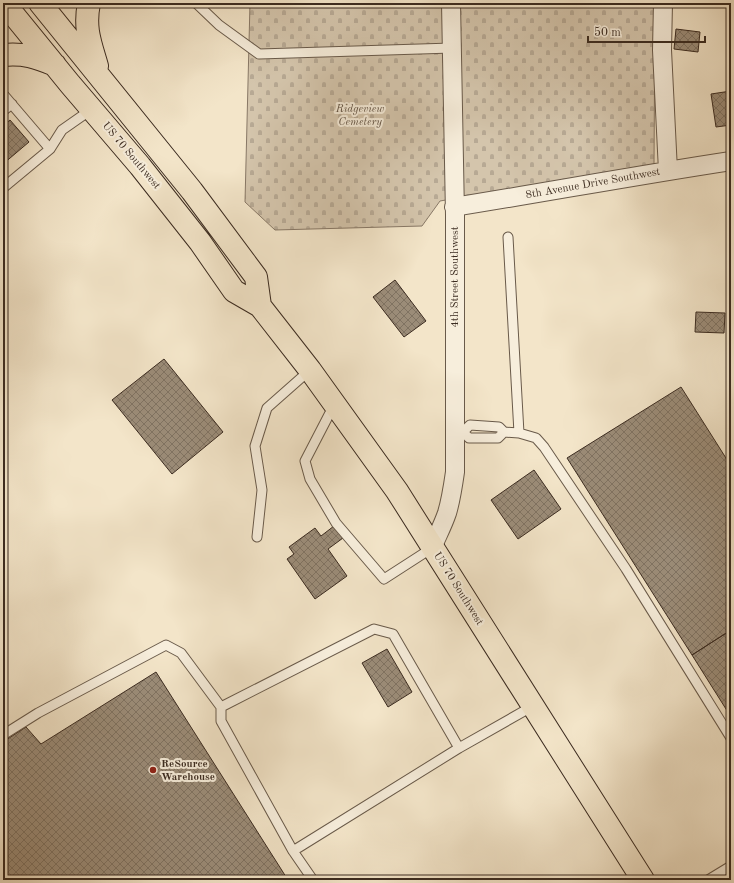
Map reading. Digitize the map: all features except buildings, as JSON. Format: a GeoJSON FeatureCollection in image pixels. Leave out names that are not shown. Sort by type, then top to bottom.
{"type":"FeatureCollection","features":[{"type":"Feature","properties":{"kind":"main road","name":"US 70 Southwest"},"geometry":{"type":"LineString","coordinates":[[4,3],[140,166],[200,242],[234,291],[260,306],[335,404],[397,491],[643,880]]}},
{"type":"Feature","properties":{"kind":"main road"},"geometry":{"type":"LineString","coordinates":[[40,3],[192,191],[256,277],[260,306]]}},
{"type":"Feature","properties":{"kind":"main road"},"geometry":{"type":"LineString","coordinates":[[88,3],[88,34],[99,75]]}},
{"type":"Feature","properties":{"kind":"main road"},"geometry":{"type":"LineString","coordinates":[[3,55],[29,55],[55,65]]}},
{"type":"Feature","properties":{"kind":"street","name":"4th Street Southwest"},"geometry":{"type":"LineString","coordinates":[[432,548],[447,513],[452,495],[459,432],[451,3]]}},
{"type":"Feature","properties":{"kind":"street"},"geometry":{"type":"LineString","coordinates":[[663,3],[662,50],[668,171]]}},
{"type":"Feature","properties":{"kind":"street","name":"8th Avenue Drive Southwest"},"geometry":{"type":"LineString","coordinates":[[454,207],[731,161]]}},
{"type":"Feature","properties":{"kind":"lane"},"geometry":{"type":"LineString","coordinates":[[196,3],[219,25],[259,54],[452,48]]}},
{"type":"Feature","properties":{"kind":"lane"},"geometry":{"type":"LineString","coordinates":[[3,94],[50,149]]}},
{"type":"Feature","properties":{"kind":"lane"},"geometry":{"type":"LineString","coordinates":[[3,111],[12,104]]}},
{"type":"Feature","properties":{"kind":"lane"},"geometry":{"type":"LineString","coordinates":[[3,188],[50,149],[62,130],[92,109]]}},
{"type":"Feature","properties":{"kind":"lane"},"geometry":{"type":"LineString","coordinates":[[508,237],[519,433]]}},
{"type":"Feature","properties":{"kind":"lane"},"geometry":{"type":"LineString","coordinates":[[257,537],[262,490],[255,446],[267,408],[310,370]]}},
{"type":"Feature","properties":{"kind":"lane"},"geometry":{"type":"LineString","coordinates":[[335,404],[305,460],[310,479],[336,524],[384,579],[432,548]]}},
{"type":"Feature","properties":{"kind":"lane"},"geometry":{"type":"LineString","coordinates":[[459,432],[470,438],[498,438],[504,432],[519,433],[536,438],[544,447],[626,569],[731,738]]}},
{"type":"Feature","properties":{"kind":"lane"},"geometry":{"type":"LineString","coordinates":[[221,707],[374,629],[393,634],[459,748]]}},
{"type":"Feature","properties":{"kind":"lane"},"geometry":{"type":"LineString","coordinates":[[3,736],[38,713],[166,645],[181,653],[221,707],[221,721],[294,851],[313,880]]}},
{"type":"Feature","properties":{"kind":"lane"},"geometry":{"type":"LineString","coordinates":[[294,851],[459,748],[533,706]]}},
{"type":"Feature","properties":{"kind":"lane"},"geometry":{"type":"LineString","coordinates":[[708,880],[731,866]]}},
{"type":"Feature","properties":{"kind":"green space","name":"Ridgeview Cemetery"},"geometry":{"type":"Polygon","coordinates":[[[250,3],[655,3],[654,164],[440,201],[422,226],[275,230],[245,202],[250,3]]]}},
{"type":"Feature","properties":{"kind":"place","name":"ReSource Warehouse"},"geometry":{"type":"Point","coordinates":[153,770]}}]}
